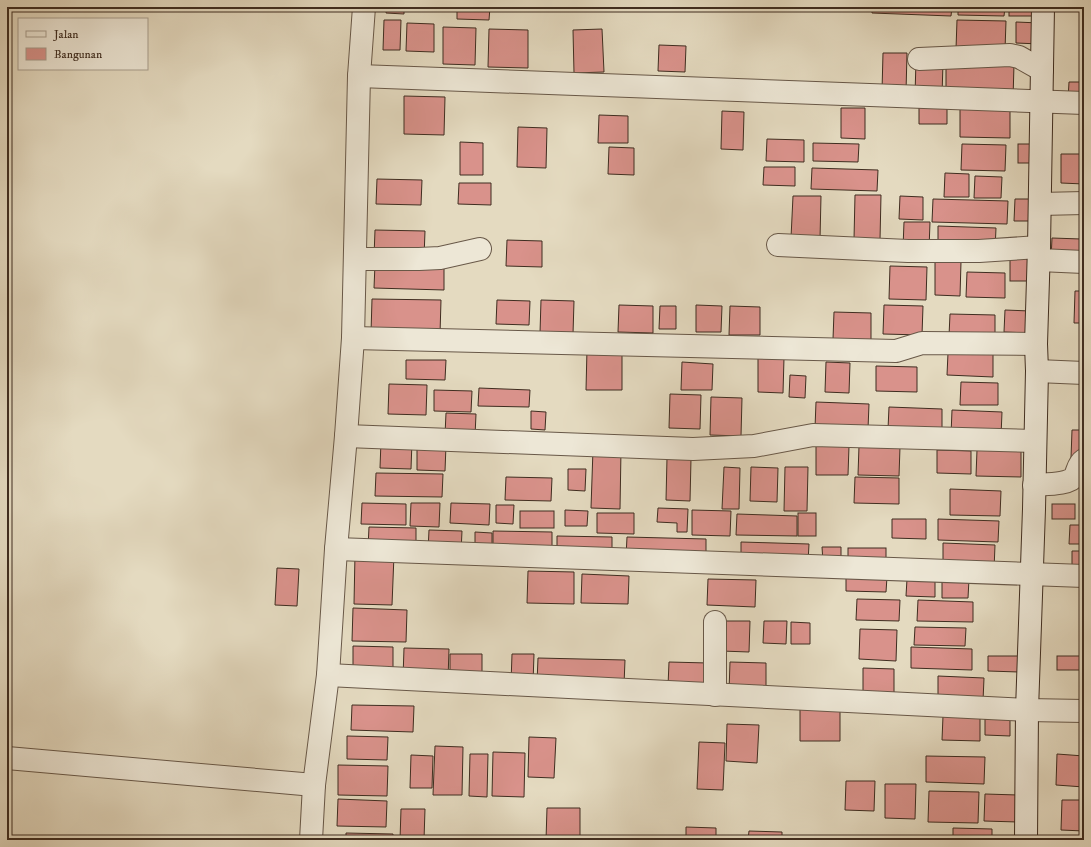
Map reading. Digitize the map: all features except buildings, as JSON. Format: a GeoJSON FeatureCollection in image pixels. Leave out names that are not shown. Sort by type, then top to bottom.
{"type":"FeatureCollection","features":[{"type":"Feature","properties":{"kind":"street"},"geometry":{"type":"LineString","coordinates":[[311,840],[314,785],[328,675],[336,550],[353,338],[359,76],[364,7]]}},
{"type":"Feature","properties":{"kind":"street"},"geometry":{"type":"LineString","coordinates":[[1026,840],[1037,371],[1036,344],[1043,7]]}},
{"type":"Feature","properties":{"kind":"street"},"geometry":{"type":"LineString","coordinates":[[919,59],[1010,55],[1019,57],[1042,70]]}},
{"type":"Feature","properties":{"kind":"street"},"geometry":{"type":"LineString","coordinates":[[359,76],[1084,103]]}},
{"type":"Feature","properties":{"kind":"street"},"geometry":{"type":"LineString","coordinates":[[1040,204],[1084,203]]}},
{"type":"Feature","properties":{"kind":"street"},"geometry":{"type":"LineString","coordinates":[[778,245],[908,251],[979,251],[1039,254],[1084,262]]}},
{"type":"Feature","properties":{"kind":"street"},"geometry":{"type":"LineString","coordinates":[[355,259],[440,258],[480,249]]}},
{"type":"Feature","properties":{"kind":"street"},"geometry":{"type":"LineString","coordinates":[[353,338],[896,351],[922,343],[1036,344]]}},
{"type":"Feature","properties":{"kind":"street"},"geometry":{"type":"LineString","coordinates":[[1037,371],[1084,372]]}},
{"type":"Feature","properties":{"kind":"street"},"geometry":{"type":"LineString","coordinates":[[346,436],[693,449],[754,446],[813,435],[1035,441]]}},
{"type":"Feature","properties":{"kind":"street"},"geometry":{"type":"LineString","coordinates":[[1034,485],[1071,481],[1074,478],[1080,463],[1084,460]]}},
{"type":"Feature","properties":{"kind":"street"},"geometry":{"type":"LineString","coordinates":[[336,550],[1084,576]]}},
{"type":"Feature","properties":{"kind":"street"},"geometry":{"type":"LineString","coordinates":[[715,622],[715,694]]}},
{"type":"Feature","properties":{"kind":"street"},"geometry":{"type":"LineString","coordinates":[[328,675],[1028,710],[1084,711]]}},
{"type":"Feature","properties":{"kind":"street"},"geometry":{"type":"LineString","coordinates":[[7,758],[314,785]]}}]}
